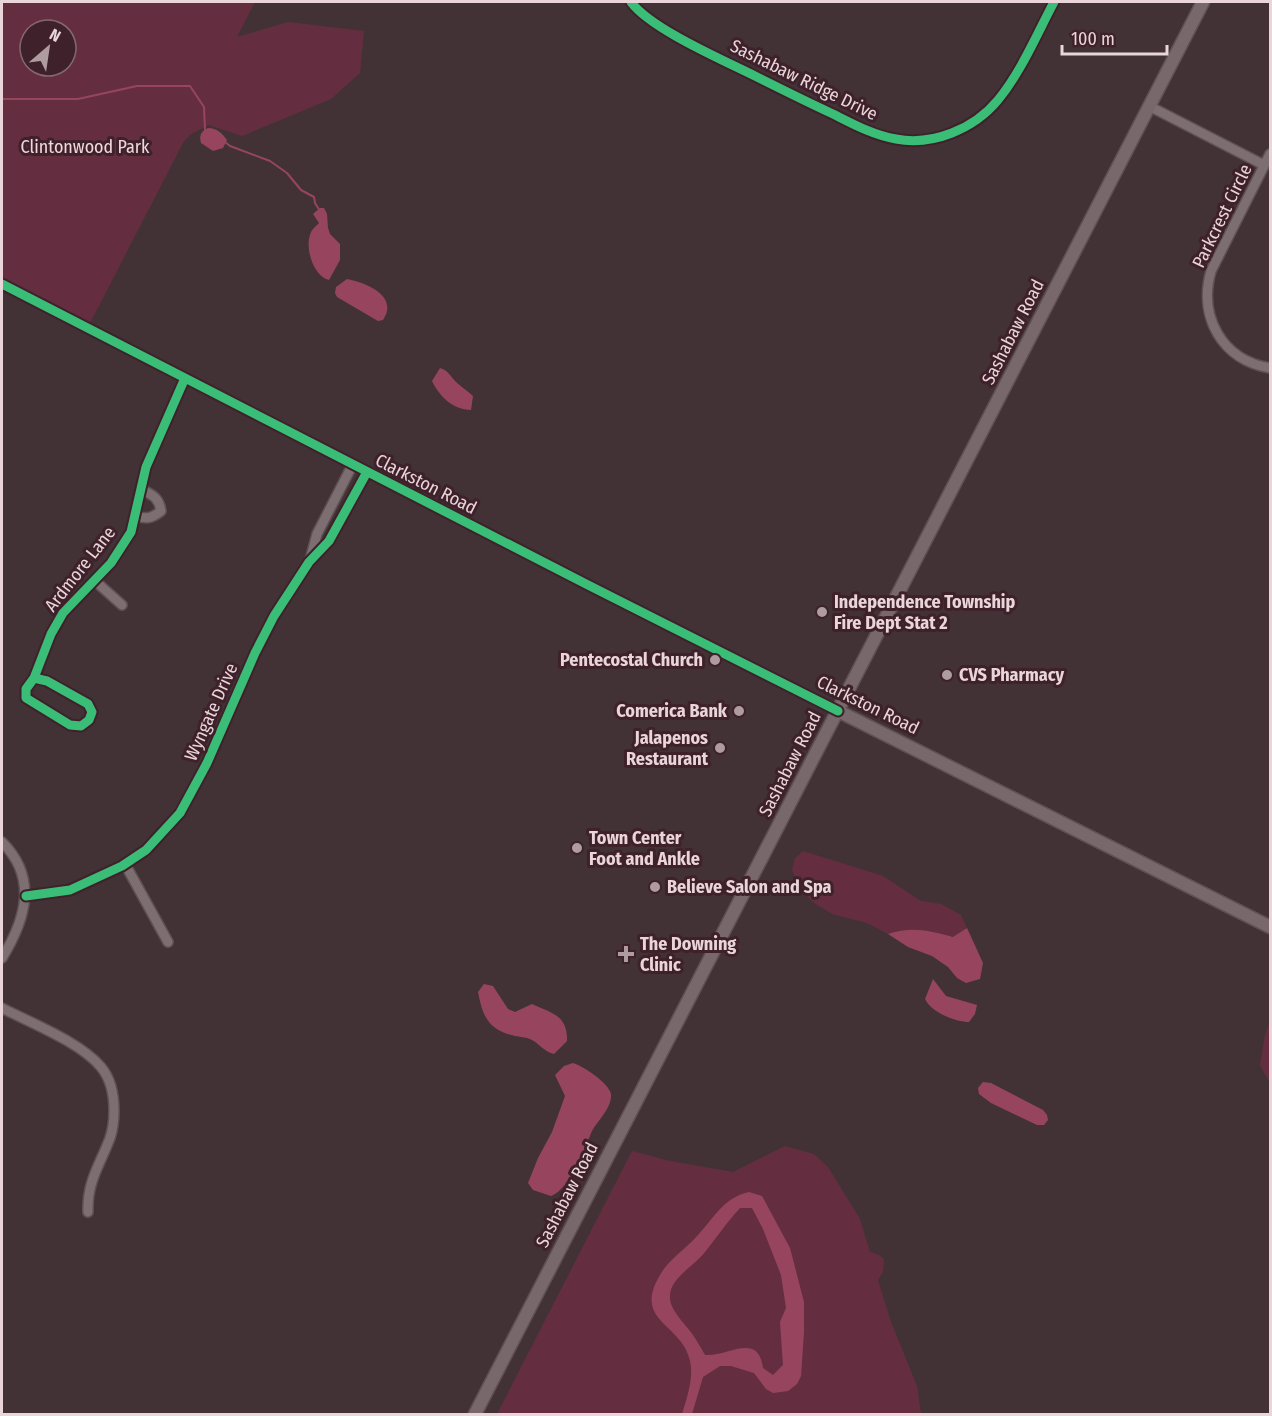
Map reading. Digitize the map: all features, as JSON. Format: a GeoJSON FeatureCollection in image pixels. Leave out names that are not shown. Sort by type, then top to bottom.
{"type":"FeatureCollection","features":[{"type":"Feature","properties":{"kind":"main road","name":"Sashabaw Road"},"geometry":{"type":"LineString","coordinates":[[475,1414],[1203,2]]}},
{"type":"Feature","properties":{"kind":"main road","name":"Clarkston Road"},"geometry":{"type":"LineString","coordinates":[[838,711],[1270,927]]}},
{"type":"Feature","properties":{"kind":"street","name":"Sashabaw Ridge Drive"},"geometry":{"type":"LineString","coordinates":[[631,2],[637,9],[667,30],[867,131],[897,140],[937,138],[954,133],[984,114],[1006,90],[1054,2]]}},
{"type":"Feature","properties":{"kind":"street"},"geometry":{"type":"LineString","coordinates":[[1149,106],[1264,165]]}},
{"type":"Feature","properties":{"kind":"street","name":"Parkcrest Circle"},"geometry":{"type":"LineString","coordinates":[[1270,154],[1211,271],[1207,296],[1212,323],[1226,345],[1237,356],[1253,365],[1270,368]]}},
{"type":"Feature","properties":{"kind":"street","name":"Clarkston Road"},"geometry":{"type":"LineString","coordinates":[[2,284],[838,711]]}},
{"type":"Feature","properties":{"kind":"street","name":"Ardmore Lane"},"geometry":{"type":"LineString","coordinates":[[34,678],[46,681],[88,704],[92,712],[89,720],[81,726],[70,725],[26,698],[26,688],[34,678],[51,634],[63,613],[111,562],[131,532],[150,458],[185,378]]}},
{"type":"Feature","properties":{"kind":"street","name":"Wyngate Drive"},"geometry":{"type":"LineString","coordinates":[[309,562],[317,534],[353,464]]}},
{"type":"Feature","properties":{"kind":"street","name":"Wyngate Drive"},"geometry":{"type":"LineString","coordinates":[[26,896],[70,890],[125,864],[154,843],[188,802],[264,634],[309,562],[329,541],[367,472]]}},
{"type":"Feature","properties":{"kind":"street"},"geometry":{"type":"LineString","coordinates":[[135,516],[147,519],[161,511],[160,503],[155,496],[141,489]]}},
{"type":"Feature","properties":{"kind":"street"},"geometry":{"type":"LineString","coordinates":[[94,580],[122,604]]}},
{"type":"Feature","properties":{"kind":"street"},"geometry":{"type":"LineString","coordinates":[[2,842],[17,861],[26,896],[15,934],[2,958]]}},
{"type":"Feature","properties":{"kind":"street"},"geometry":{"type":"LineString","coordinates":[[125,864],[168,942]]}},
{"type":"Feature","properties":{"kind":"street"},"geometry":{"type":"LineString","coordinates":[[2,1008],[77,1047],[101,1067],[113,1091],[114,1120],[111,1136],[90,1182],[88,1212]]}},
{"type":"Feature","properties":{"kind":"green space","name":"Clintonwood Park"},"geometry":{"type":"Polygon","coordinates":[[[2,2],[255,2],[237,37],[288,22],[364,31],[360,73],[331,99],[242,136],[209,125],[191,134],[184,141],[87,329],[2,285],[2,2]]]}},
{"type":"Feature","properties":{"kind":"green space"},"geometry":{"type":"Polygon","coordinates":[[[803,851],[883,876],[921,901],[941,904],[961,915],[967,928],[954,937],[913,930],[888,934],[867,923],[832,914],[814,903],[801,889],[792,870],[795,858],[803,851]]]}},
{"type":"Feature","properties":{"kind":"green space"},"geometry":{"type":"Polygon","coordinates":[[[1270,1021],[1270,1078],[1268,1080],[1260,1065],[1270,1021]]]}},
{"type":"Feature","properties":{"kind":"green space"},"geometry":{"type":"Polygon","coordinates":[[[785,1146],[814,1154],[828,1167],[860,1219],[870,1252],[884,1259],[883,1272],[878,1280],[891,1322],[917,1386],[921,1414],[497,1414],[632,1151],[670,1161],[733,1172],[785,1146]]]}},
{"type":"Feature","properties":{"kind":"shaded area"},"geometry":{"type":"Polygon","coordinates":[[[208,128],[217,130],[225,137],[227,140],[223,148],[213,151],[201,143],[201,134],[208,128]]]}},
{"type":"Feature","properties":{"kind":"shaded area"},"geometry":{"type":"Polygon","coordinates":[[[320,208],[324,208],[327,214],[330,234],[340,244],[340,260],[329,280],[319,274],[315,268],[309,248],[311,233],[319,223],[313,214],[320,208]]]}},
{"type":"Feature","properties":{"kind":"shaded area"},"geometry":{"type":"Polygon","coordinates":[[[347,279],[371,287],[384,298],[387,312],[383,320],[378,321],[337,297],[336,287],[347,279]]]}},
{"type":"Feature","properties":{"kind":"shaded area"},"geometry":{"type":"Polygon","coordinates":[[[440,368],[473,396],[471,410],[458,408],[439,392],[432,381],[440,368]]]}},
{"type":"Feature","properties":{"kind":"shaded area"},"geometry":{"type":"Polygon","coordinates":[[[967,928],[983,963],[980,979],[966,983],[932,956],[908,947],[888,934],[913,930],[953,937],[967,928]]]}},
{"type":"Feature","properties":{"kind":"shaded area"},"geometry":{"type":"Polygon","coordinates":[[[933,979],[946,996],[977,1005],[975,1014],[969,1022],[944,1015],[928,1004],[925,999],[933,979]]]}},
{"type":"Feature","properties":{"kind":"shaded area"},"geometry":{"type":"Polygon","coordinates":[[[484,984],[493,986],[508,1009],[515,1012],[532,1004],[557,1016],[565,1026],[567,1041],[554,1054],[530,1039],[506,1033],[493,1026],[485,1016],[478,992],[484,984]]]}},
{"type":"Feature","properties":{"kind":"shaded area"},"geometry":{"type":"Polygon","coordinates":[[[573,1063],[601,1080],[609,1090],[611,1099],[592,1131],[571,1177],[558,1192],[551,1196],[533,1190],[528,1183],[552,1132],[565,1096],[555,1075],[564,1066],[573,1063]]]}},
{"type":"Feature","properties":{"kind":"shaded area"},"geometry":{"type":"Polygon","coordinates":[[[983,1082],[991,1083],[1043,1110],[1048,1120],[1044,1125],[1037,1125],[991,1103],[979,1094],[978,1088],[983,1082]]]}},
{"type":"Feature","properties":{"kind":"shaded area"},"geometry":{"type":"Polygon","coordinates":[[[749,1192],[762,1196],[790,1248],[804,1302],[801,1376],[797,1384],[788,1391],[773,1393],[766,1389],[754,1373],[731,1366],[720,1366],[703,1377],[692,1414],[682,1414],[691,1381],[690,1361],[678,1338],[655,1313],[652,1303],[653,1291],[668,1264],[726,1203],[749,1192]],[[740,1208],[700,1258],[681,1275],[672,1288],[671,1304],[705,1355],[749,1348],[760,1357],[763,1368],[773,1375],[783,1365],[780,1322],[786,1308],[781,1275],[752,1208],[740,1208]]]}},
{"type":"Feature","properties":{"kind":"waterway"},"geometry":{"type":"LineString","coordinates":[[2,99],[78,99],[137,86],[190,86],[204,107],[205,130]]}},
{"type":"Feature","properties":{"kind":"waterway"},"geometry":{"type":"LineString","coordinates":[[225,142],[270,161],[287,173],[301,190],[314,197],[320,211]]}},
{"type":"Feature","properties":{"kind":"cycle path"},"geometry":{"type":"LineString","coordinates":[[631,2],[654,23],[707,53],[863,129],[879,135],[910,141],[952,133],[965,127],[988,110],[1014,77],[1054,2]]}},
{"type":"Feature","properties":{"kind":"cycle path"},"geometry":{"type":"LineString","coordinates":[[2,284],[838,711]]}},
{"type":"Feature","properties":{"kind":"cycle path"},"geometry":{"type":"LineString","coordinates":[[34,678],[47,681],[88,704],[92,712],[89,720],[81,726],[70,725],[26,698],[26,689],[34,678],[51,634],[63,613],[111,563],[131,532],[146,467],[185,378]]}},
{"type":"Feature","properties":{"kind":"cycle path"},"geometry":{"type":"LineString","coordinates":[[26,896],[70,890],[122,866],[146,850],[180,813],[207,763],[255,653],[274,616],[309,562],[329,541],[367,472]]}},
{"type":"Feature","properties":{"kind":"place","name":"Independence Township Fire Dept Stat 2"},"geometry":{"type":"Point","coordinates":[822,612]}},
{"type":"Feature","properties":{"kind":"place","name":"Pentecostal Church"},"geometry":{"type":"Point","coordinates":[715,660]}},
{"type":"Feature","properties":{"kind":"place","name":"CVS Pharmacy"},"geometry":{"type":"Point","coordinates":[947,675]}},
{"type":"Feature","properties":{"kind":"place","name":"Comerica Bank"},"geometry":{"type":"Point","coordinates":[739,711]}},
{"type":"Feature","properties":{"kind":"place","name":"Jalapenos Restaurant"},"geometry":{"type":"Point","coordinates":[720,748]}},
{"type":"Feature","properties":{"kind":"place","name":"Town Center Foot and Ankle"},"geometry":{"type":"Point","coordinates":[577,848]}},
{"type":"Feature","properties":{"kind":"place","name":"Believe Salon and Spa"},"geometry":{"type":"Point","coordinates":[655,887]}},
{"type":"Feature","properties":{"kind":"place","name":"The Downing Clinic"},"geometry":{"type":"Point","coordinates":[626,954]}}]}
